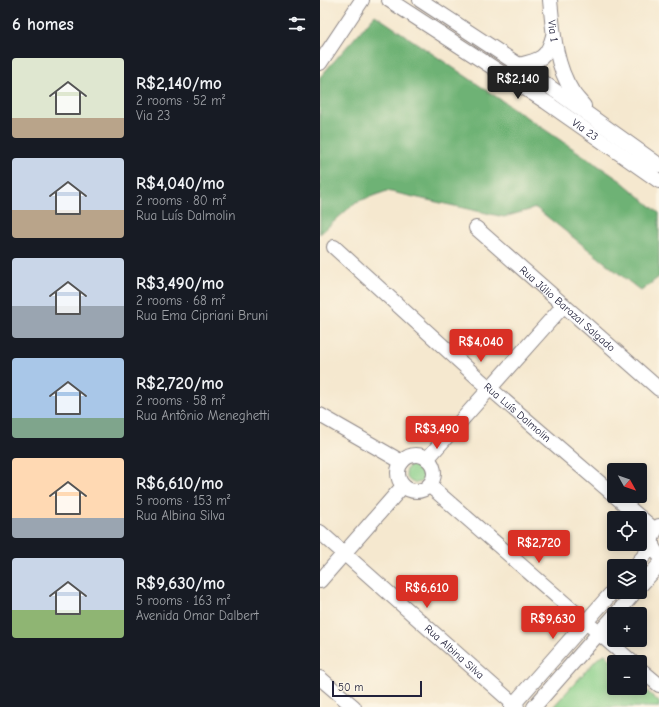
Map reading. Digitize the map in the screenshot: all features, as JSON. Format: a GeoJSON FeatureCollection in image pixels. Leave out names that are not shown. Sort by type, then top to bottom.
{"type":"FeatureCollection","features":[{"type":"Feature","properties":{"kind":"street"},"geometry":{"type":"LineString","coordinates":[[320,63],[362,0]]}},
{"type":"Feature","properties":{"kind":"street","name":"Via 23"},"geometry":{"type":"LineString","coordinates":[[389,0],[546,102],[659,181]]}},
{"type":"Feature","properties":{"kind":"street","name":"Via 23"},"geometry":{"type":"LineString","coordinates":[[420,0],[519,65],[659,165]]}},
{"type":"Feature","properties":{"kind":"street","name":"Via 1"},"geometry":{"type":"LineString","coordinates":[[550,0],[553,36],[562,71],[572,91],[596,121]]}},
{"type":"Feature","properties":{"kind":"street"},"geometry":{"type":"LineString","coordinates":[[519,65],[533,62],[545,54],[550,48],[553,36]]}},
{"type":"Feature","properties":{"kind":"street"},"geometry":{"type":"LineString","coordinates":[[494,69],[501,68],[538,92],[551,88],[565,77]]}},
{"type":"Feature","properties":{"kind":"street","name":"Rua Júlio Barazal Salgado"},"geometry":{"type":"LineString","coordinates":[[476,228],[659,389]]}},
{"type":"Feature","properties":{"kind":"street","name":"Rua Luís Dalmolin"},"geometry":{"type":"LineString","coordinates":[[334,247],[490,389],[607,488]]}},
{"type":"Feature","properties":{"kind":"street"},"geometry":{"type":"LineString","coordinates":[[427,459],[564,306]]}},
{"type":"Feature","properties":{"kind":"street"},"geometry":{"type":"LineString","coordinates":[[320,415],[402,462]]}},
{"type":"Feature","properties":{"kind":"street"},"geometry":{"type":"LineString","coordinates":[[414,455],[421,455],[427,459],[432,464],[434,472],[433,479],[429,486],[423,490],[416,491],[409,490],[403,486],[398,474],[402,462],[407,457],[414,455]]}},
{"type":"Feature","properties":{"kind":"street"},"geometry":{"type":"LineString","coordinates":[[320,581],[403,486]]}},
{"type":"Feature","properties":{"kind":"street"},"geometry":{"type":"LineString","coordinates":[[429,486],[624,655]]}},
{"type":"Feature","properties":{"kind":"street","name":"Rua Luís Dalmolin"},"geometry":{"type":"LineString","coordinates":[[625,503],[657,528]]}},
{"type":"Feature","properties":{"kind":"street"},"geometry":{"type":"LineString","coordinates":[[645,559],[656,551],[651,538],[657,528]]}},
{"type":"Feature","properties":{"kind":"street","name":"Rua Albina Silva"},"geometry":{"type":"LineString","coordinates":[[320,532],[514,706]]}},
{"type":"Feature","properties":{"kind":"street"},"geometry":{"type":"LineString","coordinates":[[647,578],[659,565]]}},
{"type":"Feature","properties":{"kind":"street"},"geometry":{"type":"LineString","coordinates":[[514,706],[607,598]]}},
{"type":"Feature","properties":{"kind":"street"},"geometry":{"type":"LineString","coordinates":[[622,607],[629,599]]}},
{"type":"Feature","properties":{"kind":"street"},"geometry":{"type":"LineString","coordinates":[[534,707],[607,624]]}},
{"type":"Feature","properties":{"kind":"street"},"geometry":{"type":"LineString","coordinates":[[647,675],[659,685]]}},
{"type":"Feature","properties":{"kind":"street"},"geometry":{"type":"LineString","coordinates":[[320,678],[354,707]]}},
{"type":"Feature","properties":{"kind":"green space"},"geometry":{"type":"Polygon","coordinates":[[[375,15],[621,181],[659,213],[659,277],[641,291],[536,208],[504,217],[387,191],[356,202],[320,234],[320,77],[375,15]]]}},
{"type":"Feature","properties":{"kind":"green space"},"geometry":{"type":"Polygon","coordinates":[[[416,463],[423,466],[426,473],[423,480],[416,483],[409,480],[406,473],[409,466],[416,463]]]}},
{"type":"Feature","properties":{"kind":"green space"},"geometry":{"type":"Polygon","coordinates":[[[605,654],[607,656],[607,695],[647,695],[647,691],[659,702],[659,707],[553,707],[597,659],[605,654]]]}}]}
